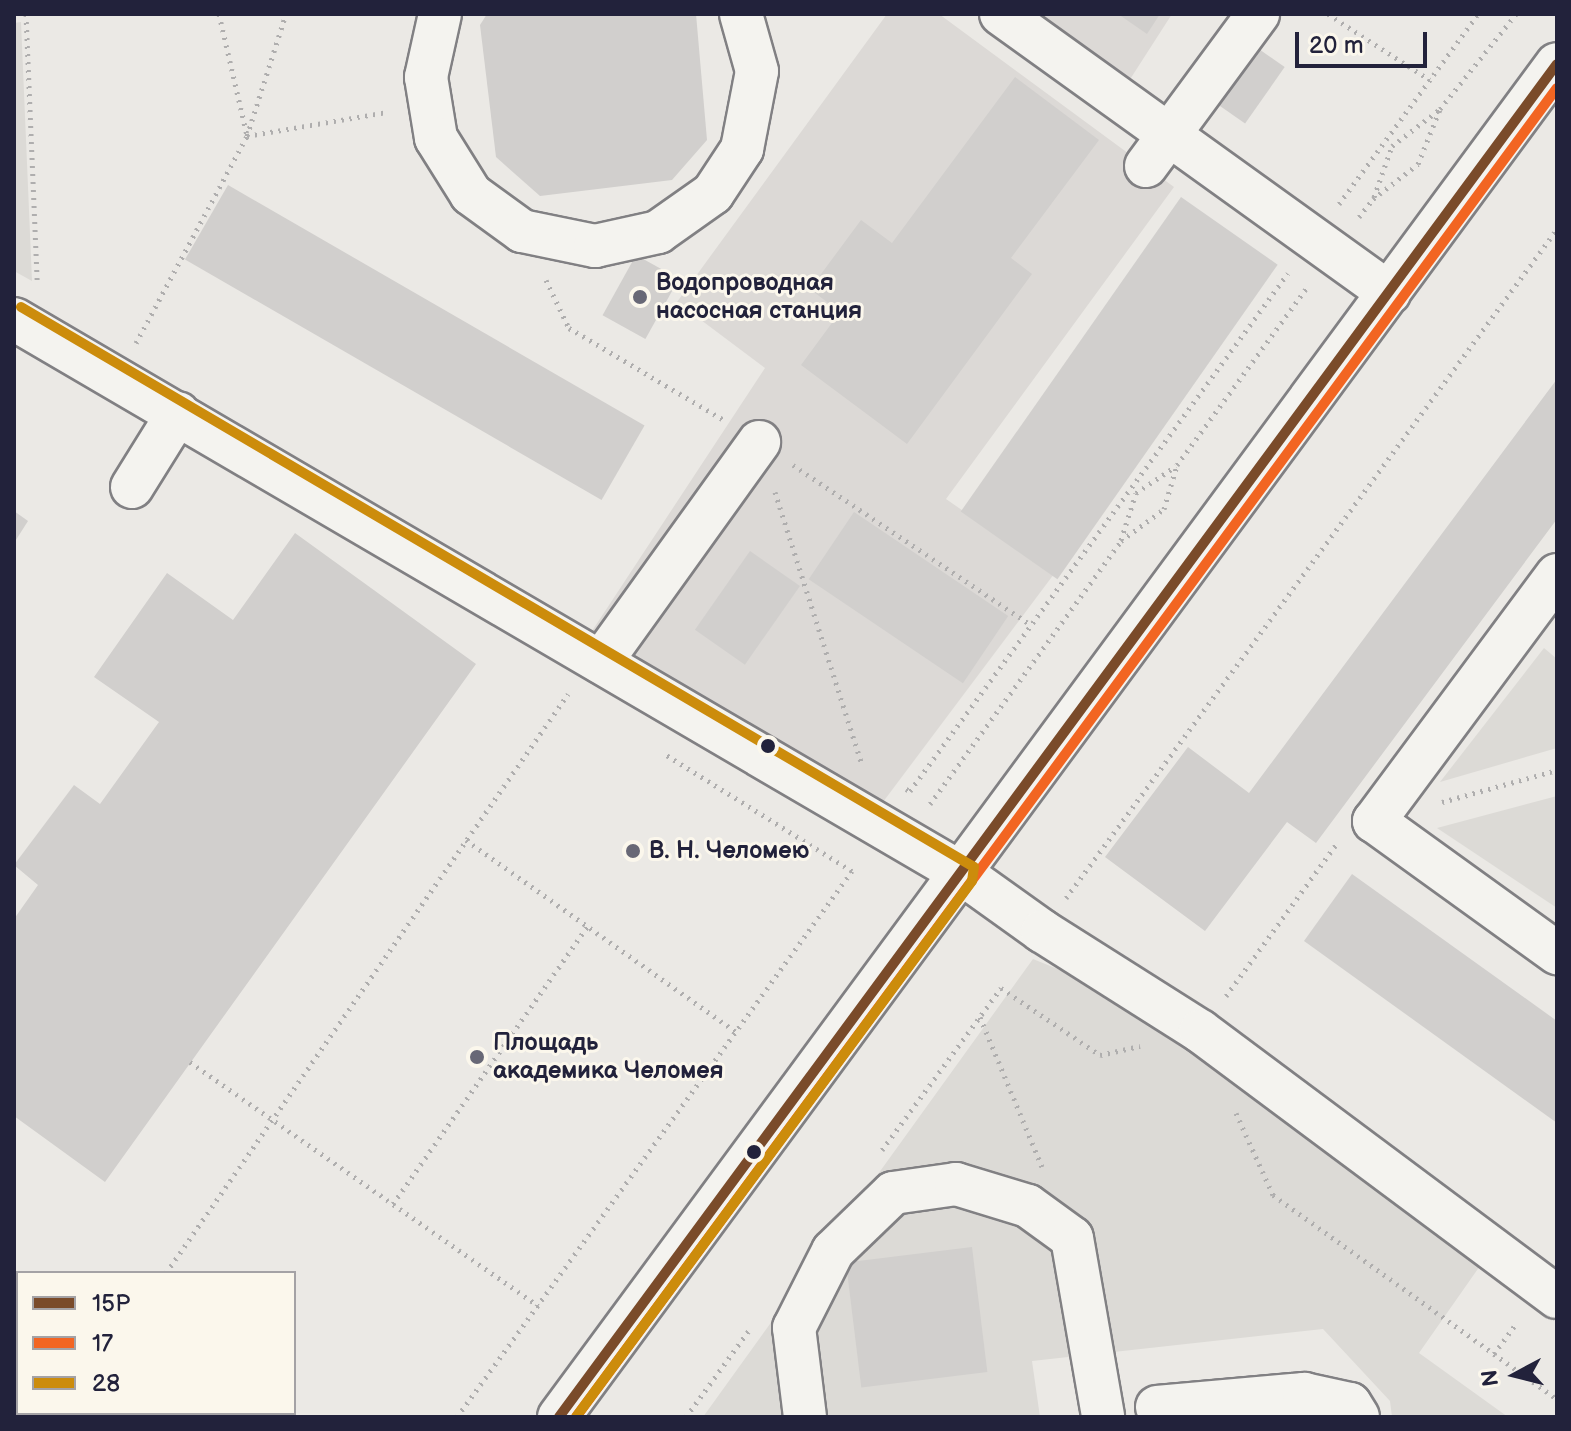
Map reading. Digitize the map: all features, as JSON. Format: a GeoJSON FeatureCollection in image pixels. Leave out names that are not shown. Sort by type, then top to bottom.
{"type":"FeatureCollection","features":[{"type":"Feature","properties":{"kind":"street"},"geometry":{"type":"LineString","coordinates":[[440,14],[426,77],[436,138],[471,194],[522,231],[595,246],[658,232],[713,193],[742,149],[757,71],[741,14]]}},
{"type":"Feature","properties":{"kind":"street"},"geometry":{"type":"LineString","coordinates":[[1157,150],[1258,14]]}},
{"type":"Feature","properties":{"kind":"street"},"geometry":{"type":"LineString","coordinates":[[1004,31],[1157,150],[1323,246],[1389,293]]}},
{"type":"Feature","properties":{"kind":"street"},"geometry":{"type":"LineString","coordinates":[[559,1417],[1557,64]]}},
{"type":"Feature","properties":{"kind":"street"},"geometry":{"type":"LineString","coordinates":[[26,303],[178,413],[961,873],[1042,931],[1200,1031],[1557,1297]]}},
{"type":"Feature","properties":{"kind":"street"},"geometry":{"type":"LineString","coordinates":[[132,487],[178,413]]}},
{"type":"Feature","properties":{"kind":"street"},"geometry":{"type":"LineString","coordinates":[[601,662],[759,442]]}},
{"type":"Feature","properties":{"kind":"street"},"geometry":{"type":"LineString","coordinates":[[1557,575],[1374,821],[1557,953]]}},
{"type":"Feature","properties":{"kind":"street"},"geometry":{"type":"LineString","coordinates":[[805,1417],[794,1328],[833,1251],[893,1193],[956,1184],[1028,1206],[1072,1238],[1098,1416],[1304,1394],[1350,1404],[1358,1417]]}},
{"type":"Feature","properties":{"kind":"path"},"geometry":{"type":"LineString","coordinates":[[26,14],[26,303]]}},
{"type":"Feature","properties":{"kind":"path"},"geometry":{"type":"LineString","coordinates":[[219,14],[247,136]]}},
{"type":"Feature","properties":{"kind":"path"},"geometry":{"type":"LineString","coordinates":[[122,341],[134,348],[247,136],[286,14]]}},
{"type":"Feature","properties":{"kind":"path"},"geometry":{"type":"LineString","coordinates":[[1328,14],[1430,80]]}},
{"type":"Feature","properties":{"kind":"path"},"geometry":{"type":"LineString","coordinates":[[929,805],[1121,541],[1164,509],[1177,465],[1430,80],[1478,14]]}},
{"type":"Feature","properties":{"kind":"path"},"geometry":{"type":"LineString","coordinates":[[910,791],[1031,625],[1323,246],[1373,199],[1418,164],[1440,109],[1509,17],[1516,14]]}},
{"type":"Feature","properties":{"kind":"path"},"geometry":{"type":"LineString","coordinates":[[247,136],[431,105]]}},
{"type":"Feature","properties":{"kind":"path"},"geometry":{"type":"LineString","coordinates":[[1373,199],[1392,146],[1440,109]]}},
{"type":"Feature","properties":{"kind":"path"},"geometry":{"type":"LineString","coordinates":[[1066,899],[1557,229]]}},
{"type":"Feature","properties":{"kind":"path"},"geometry":{"type":"LineString","coordinates":[[759,442],[1031,625]]}},
{"type":"Feature","properties":{"kind":"path"},"geometry":{"type":"LineString","coordinates":[[1121,541],[1136,493],[1177,465]]}},
{"type":"Feature","properties":{"kind":"path"},"geometry":{"type":"LineString","coordinates":[[167,1271],[568,694]]}},
{"type":"Feature","properties":{"kind":"path"},"geometry":{"type":"LineString","coordinates":[[1374,821],[1557,770]]}},
{"type":"Feature","properties":{"kind":"path"},"geometry":{"type":"LineString","coordinates":[[466,840],[736,1032]]}},
{"type":"Feature","properties":{"kind":"path"},"geometry":{"type":"LineString","coordinates":[[457,1417],[852,871]]}},
{"type":"Feature","properties":{"kind":"path"},"geometry":{"type":"LineString","coordinates":[[393,1204],[588,926]]}},
{"type":"Feature","properties":{"kind":"path"},"geometry":{"type":"LineString","coordinates":[[1001,988],[1100,1055],[1200,1031]]}},
{"type":"Feature","properties":{"kind":"path"},"geometry":{"type":"LineString","coordinates":[[980,1017],[1072,1238]]}},
{"type":"Feature","properties":{"kind":"path"},"geometry":{"type":"LineString","coordinates":[[190,1062],[538,1306]]}},
{"type":"Feature","properties":{"kind":"path"},"geometry":{"type":"LineString","coordinates":[[1230,1100],[1273,1195],[1557,1399]]}},
{"type":"Feature","properties":{"kind":"shaded area"},"geometry":{"type":"Polygon","coordinates":[[[887,14],[939,14],[1174,187],[946,499],[1054,574],[877,810],[592,631],[765,368],[677,302],[887,14]]]}},
{"type":"Feature","properties":{"kind":"shaded area"},"geometry":{"type":"Polygon","coordinates":[[[1033,14],[1172,14],[1127,84],[1033,14]]]}},
{"type":"Feature","properties":{"kind":"shaded area"},"geometry":{"type":"Polygon","coordinates":[[[21,22],[32,281],[14,271],[14,23],[21,22]]]}},
{"type":"Feature","properties":{"kind":"shaded area"},"geometry":{"type":"Polygon","coordinates":[[[1544,648],[1557,659],[1557,748],[1440,782],[1544,648]]]}},
{"type":"Feature","properties":{"kind":"shaded area"},"geometry":{"type":"Polygon","coordinates":[[[1557,796],[1557,908],[1437,828],[1557,796]]]}},
{"type":"Feature","properties":{"kind":"shaded area"},"geometry":{"type":"Polygon","coordinates":[[[1033,959],[1119,994],[1482,1263],[1419,1353],[1508,1417],[1392,1417],[1390,1401],[1323,1329],[1032,1361],[1040,1417],[703,1417],[1033,959]]]}},
{"type":"Feature","properties":{"kind":"building"},"geometry":{"type":"Polygon","coordinates":[[[487,14],[696,14],[707,140],[672,180],[540,196],[496,157],[480,25],[487,14]]]}},
{"type":"Feature","properties":{"kind":"building"},"geometry":{"type":"Polygon","coordinates":[[[1118,14],[1160,14],[1147,34],[1118,14]]]}},
{"type":"Feature","properties":{"kind":"building"},"geometry":{"type":"Polygon","coordinates":[[[1256,47],[1285,67],[1245,124],[1216,104],[1256,47]]]}},
{"type":"Feature","properties":{"kind":"building"},"geometry":{"type":"Polygon","coordinates":[[[1015,77],[1099,140],[1011,258],[1032,274],[907,444],[801,365],[840,312],[810,289],[861,220],[892,243],[1015,77]]]}},
{"type":"Feature","properties":{"kind":"building"},"geometry":{"type":"Polygon","coordinates":[[[228,185],[645,426],[602,500],[185,259],[228,185]]]}},
{"type":"Feature","properties":{"kind":"building"},"geometry":{"type":"Polygon","coordinates":[[[1181,197],[1278,265],[1057,579],[961,512],[1181,197]]]}},
{"type":"Feature","properties":{"kind":"building","name":"Водопроводная насосная станция"},"geometry":{"type":"Polygon","coordinates":[[[636,255],[679,279],[645,339],[603,315],[636,255]]]}},
{"type":"Feature","properties":{"kind":"building"},"geometry":{"type":"Polygon","coordinates":[[[1557,379],[1557,519],[1316,843],[1287,822],[1205,931],[1105,857],[1188,747],[1249,793],[1557,379]]]}},
{"type":"Feature","properties":{"kind":"building"},"geometry":{"type":"Polygon","coordinates":[[[14,511],[28,521],[14,543],[14,511]]]}},
{"type":"Feature","properties":{"kind":"building"},"geometry":{"type":"Polygon","coordinates":[[[854,512],[1008,616],[963,683],[809,579],[854,512]]]}},
{"type":"Feature","properties":{"kind":"building"},"geometry":{"type":"Polygon","coordinates":[[[295,533],[476,664],[105,1182],[14,1116],[14,919],[38,885],[14,865],[74,785],[100,804],[159,722],[94,677],[167,573],[233,620],[295,533]]]}},
{"type":"Feature","properties":{"kind":"building"},"geometry":{"type":"Polygon","coordinates":[[[750,551],[800,586],[745,665],[695,630],[750,551]]]}},
{"type":"Feature","properties":{"kind":"building"},"geometry":{"type":"Polygon","coordinates":[[[1352,874],[1557,1021],[1557,1123],[1304,941],[1352,874]]]}},
{"type":"Feature","properties":{"kind":"building"},"geometry":{"type":"Polygon","coordinates":[[[972,1247],[987,1372],[861,1388],[846,1262],[972,1247]]]}},
{"type":"Feature","properties":{"kind":"transit line","name":"15Р"},"geometry":{"type":"LineString","coordinates":[[559,1417],[1557,64]]}},
{"type":"Feature","properties":{"kind":"transit line","name":"17"},"geometry":{"type":"LineString","coordinates":[[576,1417],[1557,88]]}},
{"type":"Feature","properties":{"kind":"transit line","name":"28"},"geometry":{"type":"LineString","coordinates":[[21,307],[974,867],[972,881],[576,1417]]}},
{"type":"Feature","properties":{"kind":"place","name":"Водопроводная насосная станция"},"geometry":{"type":"Point","coordinates":[640,297]}},
{"type":"Feature","properties":{"kind":"place","name":"В. Н. Челомею"},"geometry":{"type":"Point","coordinates":[633,851]}},
{"type":"Feature","properties":{"kind":"place","name":"Площадь академика Челомея"},"geometry":{"type":"Point","coordinates":[477,1057]}}]}
